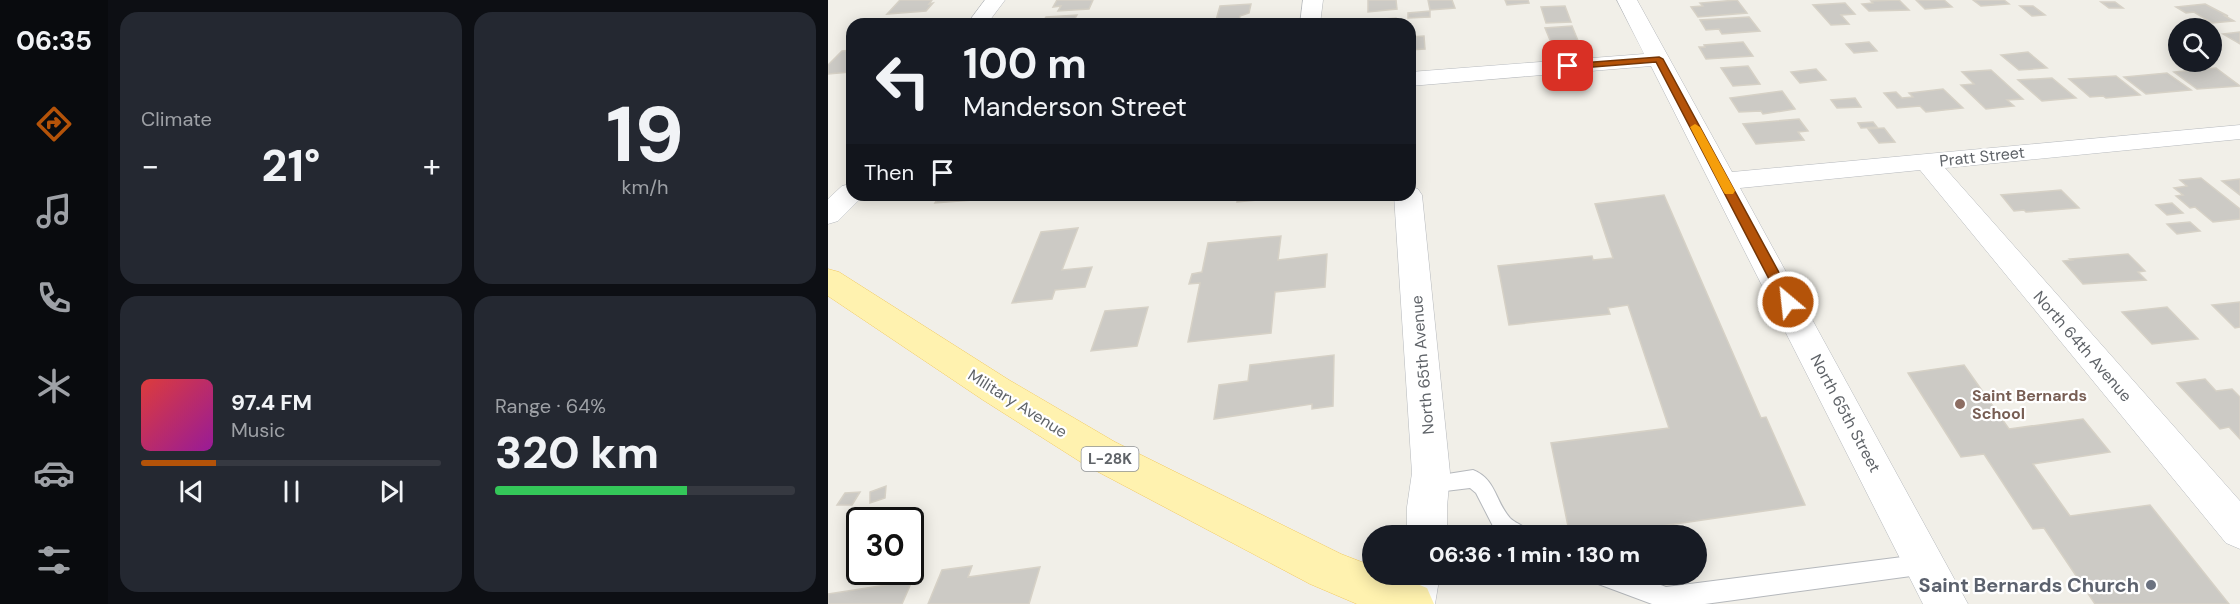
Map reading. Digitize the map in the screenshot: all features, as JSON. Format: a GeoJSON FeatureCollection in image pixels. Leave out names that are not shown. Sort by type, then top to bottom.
{"type":"FeatureCollection","features":[{"type":"Feature","properties":{"kind":"main road","name":"Military Avenue"},"geometry":{"type":"LineString","coordinates":[[828,280],[996,390],[1101,454],[1326,569],[1412,604]]}},
{"type":"Feature","properties":{"kind":"street"},"geometry":{"type":"LineString","coordinates":[[982,18],[995,0]]}},
{"type":"Feature","properties":{"kind":"street"},"geometry":{"type":"LineString","coordinates":[[1311,18],[1313,0]]}},
{"type":"Feature","properties":{"kind":"street","name":"North 65th Street"},"geometry":{"type":"LineString","coordinates":[[1627,0],[1946,604]]}},
{"type":"Feature","properties":{"kind":"street"},"geometry":{"type":"LineString","coordinates":[[1416,79],[1659,59]]}},
{"type":"Feature","properties":{"kind":"street","name":"Pratt Street"},"geometry":{"type":"LineString","coordinates":[[1724,181],[2240,132]]}},
{"type":"Feature","properties":{"kind":"street","name":"North 64th Avenue"},"geometry":{"type":"LineString","coordinates":[[1927,162],[2240,530]]}},
{"type":"Feature","properties":{"kind":"street"},"geometry":{"type":"LineString","coordinates":[[828,215],[846,198]]}},
{"type":"Feature","properties":{"kind":"street","name":"North 65th Avenue"},"geometry":{"type":"LineString","coordinates":[[1408,201],[1431,473],[1427,525]]}},
{"type":"Feature","properties":{"kind":"street"},"geometry":{"type":"LineString","coordinates":[[1412,604],[1416,585]]}},
{"type":"Feature","properties":{"kind":"lane"},"geometry":{"type":"LineString","coordinates":[[1429,484],[1473,479],[1483,486],[1503,525]]}},
{"type":"Feature","properties":{"kind":"lane"},"geometry":{"type":"LineString","coordinates":[[1631,585],[1666,598],[1926,564]]}},
{"type":"Feature","properties":{"kind":"building"},"geometry":{"type":"Polygon","coordinates":[[[900,0],[932,0],[929,4],[933,3],[926,11],[887,14],[900,0]]]}},
{"type":"Feature","properties":{"kind":"building"},"geometry":{"type":"Polygon","coordinates":[[[1057,0],[1093,0],[1089,9],[1058,11],[1061,6],[1053,7],[1057,0]]]}},
{"type":"Feature","properties":{"kind":"building"},"geometry":{"type":"Polygon","coordinates":[[[1368,0],[1396,0],[1397,9],[1368,12],[1368,0]]]}},
{"type":"Feature","properties":{"kind":"building"},"geometry":{"type":"Polygon","coordinates":[[[1428,0],[1452,0],[1455,8],[1430,10],[1428,0]]]}},
{"type":"Feature","properties":{"kind":"building"},"geometry":{"type":"Polygon","coordinates":[[[1505,0],[1528,0],[1529,3],[1507,5],[1505,0]]]}},
{"type":"Feature","properties":{"kind":"building"},"geometry":{"type":"Polygon","coordinates":[[[1737,0],[1747,13],[1698,17],[1691,7],[1703,6],[1700,3],[1737,0]]]}},
{"type":"Feature","properties":{"kind":"building"},"geometry":{"type":"Polygon","coordinates":[[[1899,0],[1909,10],[1869,11],[1862,4],[1873,3],[1871,1],[1899,0]]]}},
{"type":"Feature","properties":{"kind":"building"},"geometry":{"type":"Polygon","coordinates":[[[1916,0],[1944,0],[1952,7],[1925,9],[1916,0]]]}},
{"type":"Feature","properties":{"kind":"building"},"geometry":{"type":"Polygon","coordinates":[[[1973,0],[2004,0],[2009,4],[1981,6],[1973,0]]]}},
{"type":"Feature","properties":{"kind":"building"},"geometry":{"type":"Polygon","coordinates":[[[2101,2],[2115,2],[2123,8],[2109,8],[2101,2]]]}},
{"type":"Feature","properties":{"kind":"building"},"geometry":{"type":"Polygon","coordinates":[[[1845,3],[1855,14],[1841,15],[1849,24],[1831,25],[1813,5],[1845,3]]]}},
{"type":"Feature","properties":{"kind":"building"},"geometry":{"type":"Polygon","coordinates":[[[1251,4],[1249,13],[1240,18],[1217,18],[1220,6],[1251,4]]]}},
{"type":"Feature","properties":{"kind":"building"},"geometry":{"type":"Polygon","coordinates":[[[2205,4],[2234,21],[2222,22],[2222,18],[2204,18],[2194,12],[2186,13],[2176,7],[2205,4]]]}},
{"type":"Feature","properties":{"kind":"building"},"geometry":{"type":"Polygon","coordinates":[[[1565,6],[1571,22],[1546,23],[1541,7],[1565,6]]]}},
{"type":"Feature","properties":{"kind":"building"},"geometry":{"type":"Polygon","coordinates":[[[2020,6],[2033,6],[2045,15],[2032,16],[2020,6]]]}},
{"type":"Feature","properties":{"kind":"building"},"geometry":{"type":"Polygon","coordinates":[[[1430,11],[1430,17],[1408,18],[1408,13],[1430,11]]]}},
{"type":"Feature","properties":{"kind":"building"},"geometry":{"type":"Polygon","coordinates":[[[1077,15],[1075,18],[1046,17],[1077,15]]]}},
{"type":"Feature","properties":{"kind":"building"},"geometry":{"type":"Polygon","coordinates":[[[1749,17],[1760,31],[1722,34],[1719,29],[1706,30],[1700,20],[1749,17]]]}},
{"type":"Feature","properties":{"kind":"building"},"geometry":{"type":"Polygon","coordinates":[[[1572,26],[1579,43],[1552,45],[1545,28],[1572,26]]]}},
{"type":"Feature","properties":{"kind":"building"},"geometry":{"type":"Polygon","coordinates":[[[2240,32],[2240,44],[2223,34],[2240,32]]]}},
{"type":"Feature","properties":{"kind":"building"},"geometry":{"type":"Polygon","coordinates":[[[1424,36],[1425,49],[1416,50],[1416,37],[1424,36]]]}},
{"type":"Feature","properties":{"kind":"building"},"geometry":{"type":"Polygon","coordinates":[[[1743,42],[1753,56],[1706,59],[1699,47],[1705,47],[1704,45],[1743,42]]]}},
{"type":"Feature","properties":{"kind":"building"},"geometry":{"type":"Polygon","coordinates":[[[1869,42],[1877,51],[1854,53],[1846,44],[1869,42]]]}},
{"type":"Feature","properties":{"kind":"building"},"geometry":{"type":"Polygon","coordinates":[[[842,51],[846,51],[846,72],[828,74],[828,65],[842,51]]]}},
{"type":"Feature","properties":{"kind":"building"},"geometry":{"type":"Polygon","coordinates":[[[2028,52],[2047,68],[2019,70],[2001,55],[2028,52]]]}},
{"type":"Feature","properties":{"kind":"building"},"geometry":{"type":"Polygon","coordinates":[[[1748,66],[1760,84],[1733,86],[1721,68],[1748,66]]]}},
{"type":"Feature","properties":{"kind":"building"},"geometry":{"type":"Polygon","coordinates":[[[1816,69],[1826,80],[1800,83],[1791,72],[1816,69]]]}},
{"type":"Feature","properties":{"kind":"building"},"geometry":{"type":"Polygon","coordinates":[[[1991,70],[2023,99],[2007,100],[2014,106],[1986,109],[1961,85],[1974,84],[1962,72],[1991,70]]]}},
{"type":"Feature","properties":{"kind":"building"},"geometry":{"type":"Polygon","coordinates":[[[2174,72],[2221,72],[2240,86],[2197,89],[2174,72]]]}},
{"type":"Feature","properties":{"kind":"building"},"geometry":{"type":"Polygon","coordinates":[[[2167,73],[2191,90],[2146,94],[2124,77],[2167,73]]]}},
{"type":"Feature","properties":{"kind":"building"},"geometry":{"type":"Polygon","coordinates":[[[2116,76],[2140,95],[2090,97],[2069,79],[2116,76]]]}},
{"type":"Feature","properties":{"kind":"building"},"geometry":{"type":"Polygon","coordinates":[[[2052,78],[2076,98],[2042,101],[2018,80],[2052,78]]]}},
{"type":"Feature","properties":{"kind":"building"},"geometry":{"type":"Polygon","coordinates":[[[1943,89],[1963,108],[1926,112],[1920,106],[1897,108],[1884,93],[1896,92],[1902,98],[1913,97],[1909,93],[1943,89]]]}},
{"type":"Feature","properties":{"kind":"building"},"geometry":{"type":"Polygon","coordinates":[[[1782,91],[1795,109],[1763,114],[1761,111],[1739,112],[1730,98],[1782,91]]]}},
{"type":"Feature","properties":{"kind":"building"},"geometry":{"type":"Polygon","coordinates":[[[1855,98],[1861,107],[1837,108],[1831,100],[1855,98]]]}},
{"type":"Feature","properties":{"kind":"building"},"geometry":{"type":"Polygon","coordinates":[[[1799,119],[1808,131],[1798,132],[1804,140],[1756,144],[1743,124],[1799,119]]]}},
{"type":"Feature","properties":{"kind":"building"},"geometry":{"type":"Polygon","coordinates":[[[1873,122],[1877,127],[1861,128],[1858,123],[1873,122]]]}},
{"type":"Feature","properties":{"kind":"building"},"geometry":{"type":"Polygon","coordinates":[[[1884,128],[1895,142],[1879,143],[1868,129],[1884,128]]]}},
{"type":"Feature","properties":{"kind":"building"},"geometry":{"type":"Polygon","coordinates":[[[2201,178],[2240,209],[2240,219],[2213,222],[2195,207],[2190,208],[2176,196],[2183,195],[2174,188],[2187,186],[2180,180],[2201,178]]]}},
{"type":"Feature","properties":{"kind":"building"},"geometry":{"type":"Polygon","coordinates":[[[2240,179],[2240,195],[2222,181],[2240,179]]]}},
{"type":"Feature","properties":{"kind":"building"},"geometry":{"type":"Polygon","coordinates":[[[2061,190],[2079,208],[2014,211],[2001,195],[2061,190]]]}},
{"type":"Feature","properties":{"kind":"building"},"geometry":{"type":"Polygon","coordinates":[[[1664,195],[1761,418],[1766,417],[1805,505],[1668,525],[1568,525],[1551,443],[1669,428],[1628,305],[1608,308],[1610,314],[1509,325],[1498,266],[1592,256],[1593,260],[1613,258],[1595,204],[1664,195]]]}},
{"type":"Feature","properties":{"kind":"building"},"geometry":{"type":"Polygon","coordinates":[[[936,201],[960,201],[935,203],[936,201]]]}},
{"type":"Feature","properties":{"kind":"building"},"geometry":{"type":"Polygon","coordinates":[[[2172,203],[2183,213],[2167,215],[2156,205],[2172,203]]]}},
{"type":"Feature","properties":{"kind":"building"},"geometry":{"type":"Polygon","coordinates":[[[2190,222],[2200,231],[2177,234],[2167,224],[2190,222]]]}},
{"type":"Feature","properties":{"kind":"building"},"geometry":{"type":"Polygon","coordinates":[[[1078,228],[1062,270],[1092,267],[1085,287],[1055,290],[1052,299],[1012,303],[1041,232],[1078,228]]]}},
{"type":"Feature","properties":{"kind":"building"},"geometry":{"type":"Polygon","coordinates":[[[1281,236],[1278,260],[1327,254],[1325,287],[1275,292],[1271,333],[1188,342],[1200,283],[1189,284],[1192,274],[1202,272],[1208,243],[1281,236]]]}},
{"type":"Feature","properties":{"kind":"building"},"geometry":{"type":"Polygon","coordinates":[[[2128,254],[2145,271],[2138,272],[2146,280],[2083,284],[2063,261],[2072,260],[2070,259],[2128,254]]]}},
{"type":"Feature","properties":{"kind":"building"},"geometry":{"type":"Polygon","coordinates":[[[2240,302],[2240,327],[2235,328],[2212,305],[2240,302]]]}},
{"type":"Feature","properties":{"kind":"building"},"geometry":{"type":"Polygon","coordinates":[[[1148,307],[1137,346],[1091,351],[1105,311],[1148,307]]]}},
{"type":"Feature","properties":{"kind":"building"},"geometry":{"type":"Polygon","coordinates":[[[2167,307],[2198,339],[2152,344],[2122,312],[2167,307]]]}},
{"type":"Feature","properties":{"kind":"building"},"geometry":{"type":"Polygon","coordinates":[[[1334,355],[1333,406],[1312,409],[1312,404],[1214,419],[1219,385],[1248,381],[1250,365],[1334,355]]]}},
{"type":"Feature","properties":{"kind":"building"},"geometry":{"type":"Polygon","coordinates":[[[1964,365],[2009,429],[2083,419],[2110,452],[2033,464],[2070,516],[2150,505],[2229,604],[2095,604],[2044,528],[2033,529],[1984,454],[1961,457],[1908,373],[1964,365]]]}},
{"type":"Feature","properties":{"kind":"building"},"geometry":{"type":"Polygon","coordinates":[[[2205,379],[2216,391],[2232,389],[2240,397],[2240,439],[2229,427],[2220,429],[2177,383],[2205,379]]]}},
{"type":"Feature","properties":{"kind":"building"},"geometry":{"type":"Polygon","coordinates":[[[886,486],[885,498],[870,503],[870,492],[886,486]]]}},
{"type":"Feature","properties":{"kind":"building"},"geometry":{"type":"Polygon","coordinates":[[[860,492],[852,505],[837,505],[845,493],[860,492]]]}},
{"type":"Feature","properties":{"kind":"building"},"geometry":{"type":"Polygon","coordinates":[[[972,566],[968,577],[1040,567],[1029,604],[928,604],[942,570],[972,566]]]}},
{"type":"Feature","properties":{"kind":"building"},"geometry":{"type":"Polygon","coordinates":[[[886,585],[910,585],[902,604],[828,604],[828,594],[886,585]]]}},
{"type":"Feature","properties":{"kind":"slow traffic"},"geometry":{"type":"LineString","coordinates":[[1695,127],[1729,191]]}},
{"type":"Feature","properties":{"kind":"place","name":"Saint Bernards School"},"geometry":{"type":"Point","coordinates":[1960,404]}},
{"type":"Feature","properties":{"kind":"place","name":"Saint Bernards Church"},"geometry":{"type":"Point","coordinates":[2151,585]}},
{"type":"Feature","properties":{"kind":"route"},"geometry":{"type":"LineString","coordinates":[[1568,66],[1659,59],[1788,302]]}}]}
